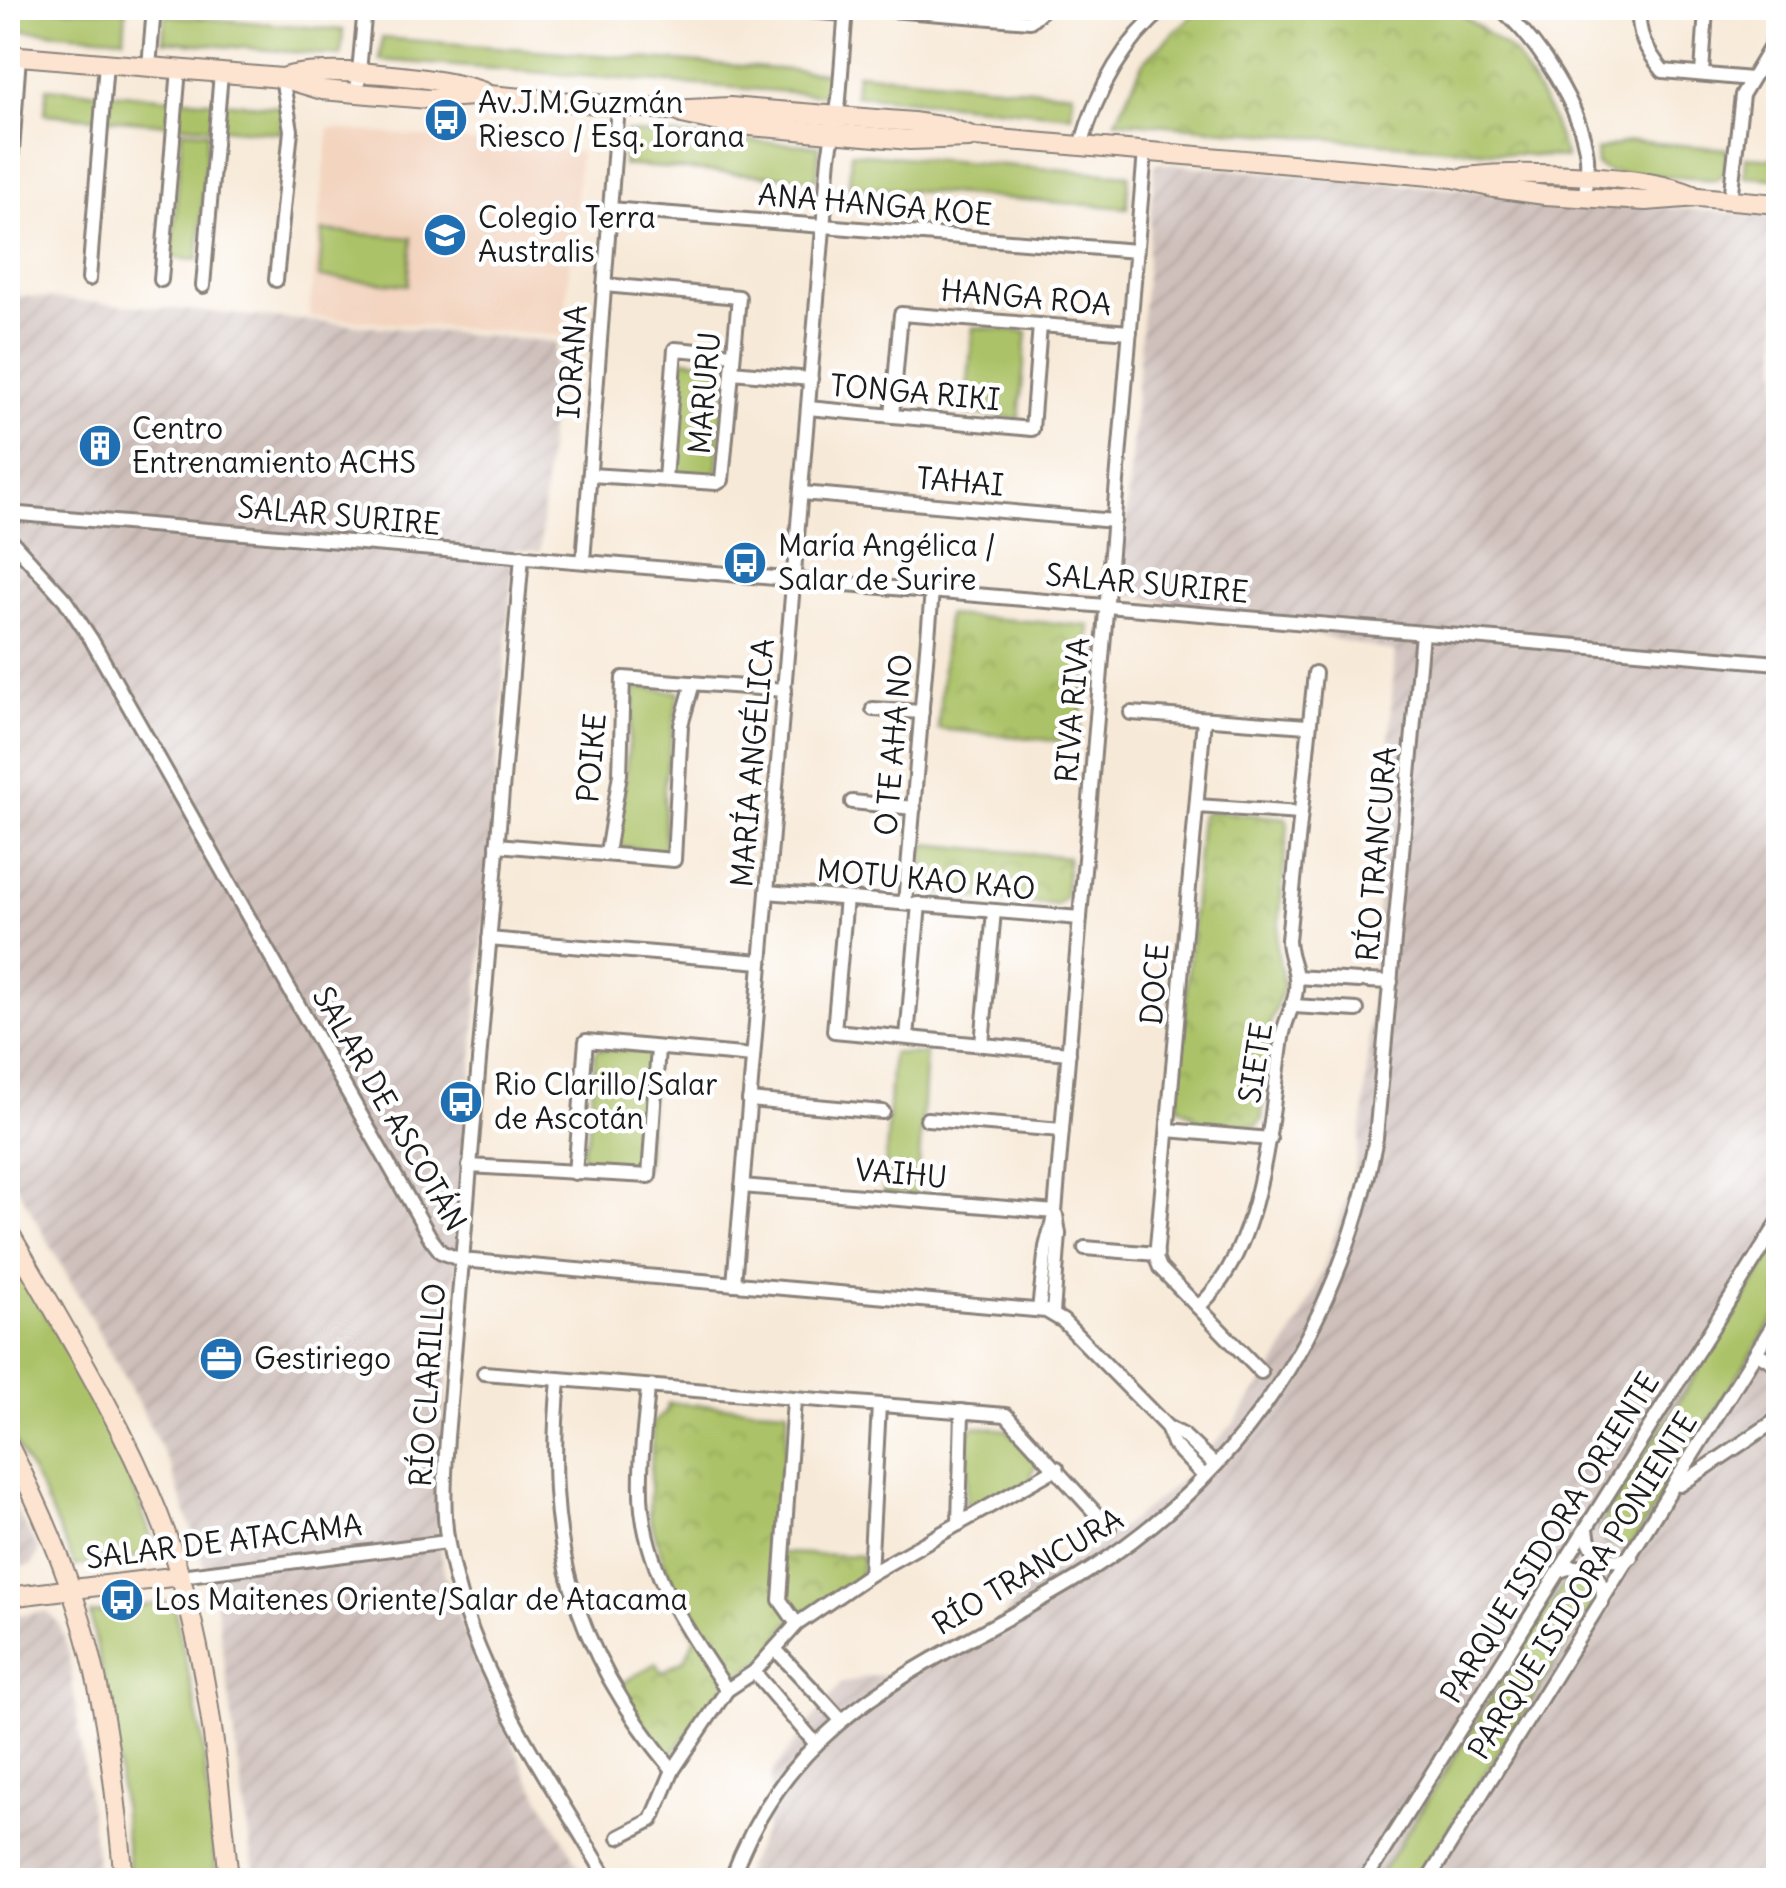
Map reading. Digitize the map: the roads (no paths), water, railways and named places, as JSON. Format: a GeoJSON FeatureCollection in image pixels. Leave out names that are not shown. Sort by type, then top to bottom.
{"type":"FeatureCollection","features":[{"type":"Feature","properties":{"kind":"street"},"geometry":{"type":"LineString","coordinates":[[149,66],[154,8]]}},
{"type":"Feature","properties":{"kind":"street"},"geometry":{"type":"LineString","coordinates":[[358,84],[365,8]]}},
{"type":"Feature","properties":{"kind":"street"},"geometry":{"type":"LineString","coordinates":[[767,8],[846,10]]}},
{"type":"Feature","properties":{"kind":"street"},"geometry":{"type":"LineString","coordinates":[[865,8],[992,12],[1030,21],[1045,8]]}},
{"type":"Feature","properties":{"kind":"street"},"geometry":{"type":"LineString","coordinates":[[1082,146],[1097,99],[1116,63],[1164,8]]}},
{"type":"Feature","properties":{"kind":"street"},"geometry":{"type":"LineString","coordinates":[[1500,8],[1534,43],[1559,84],[1583,141],[1585,198]]}},
{"type":"Feature","properties":{"kind":"street"},"geometry":{"type":"LineString","coordinates":[[1639,8],[1637,29],[1648,54],[1662,71],[1750,79]]}},
{"type":"Feature","properties":{"kind":"street"},"geometry":{"type":"LineString","coordinates":[[1702,74],[1706,8]]}},
{"type":"Feature","properties":{"kind":"street"},"geometry":{"type":"LineString","coordinates":[[1730,200],[1740,103],[1772,45],[1778,8]]}},
{"type":"Feature","properties":{"kind":"street","name":"MARÍA ANGÉLICA"},"geometry":{"type":"LineString","coordinates":[[734,1284],[823,226],[846,10]]}},
{"type":"Feature","properties":{"kind":"street"},"geometry":{"type":"LineString","coordinates":[[8,206],[13,56],[282,78],[312,72],[444,99],[490,95],[670,110],[728,124],[835,125],[928,141],[975,137],[1454,178],[1510,191],[1585,198],[1646,201],[1698,197],[1778,204]]}},
{"type":"Feature","properties":{"kind":"street"},"geometry":{"type":"LineString","coordinates":[[89,279],[106,63]]}},
{"type":"Feature","properties":{"kind":"street"},"geometry":{"type":"LineString","coordinates":[[161,280],[179,69]]}},
{"type":"Feature","properties":{"kind":"street"},"geometry":{"type":"LineString","coordinates":[[204,286],[222,73]]}},
{"type":"Feature","properties":{"kind":"street"},"geometry":{"type":"LineString","coordinates":[[276,280],[291,130],[282,78]]}},
{"type":"Feature","properties":{"kind":"street","name":"IORANA"},"geometry":{"type":"LineString","coordinates":[[583,562],[618,106]]}},
{"type":"Feature","properties":{"kind":"street","name":"RIVA RIVA"},"geometry":{"type":"LineString","coordinates":[[1046,1312],[1046,1248],[1055,1212],[1145,152]]}},
{"type":"Feature","properties":{"kind":"street"},"geometry":{"type":"LineString","coordinates":[[1454,178],[1518,174],[1587,178],[1656,184],[1698,197]]}},
{"type":"Feature","properties":{"kind":"street","name":"ANA HANGA KOE"},"geometry":{"type":"LineString","coordinates":[[610,209],[1136,251]]}},
{"type":"Feature","properties":{"kind":"street","name":"MARURU"},"geometry":{"type":"LineString","coordinates":[[590,474],[718,483],[722,480],[739,297],[604,285]]}},
{"type":"Feature","properties":{"kind":"street","name":"HANGA ROA"},"geometry":{"type":"LineString","coordinates":[[892,416],[902,314],[1130,332]]}},
{"type":"Feature","properties":{"kind":"street","name":"TONGA RIKI"},"geometry":{"type":"LineString","coordinates":[[808,408],[1032,429],[1040,325]]}},
{"type":"Feature","properties":{"kind":"street"},"geometry":{"type":"LineString","coordinates":[[665,479],[675,349],[734,354]]}},
{"type":"Feature","properties":{"kind":"street"},"geometry":{"type":"LineString","coordinates":[[732,372],[811,379]]}},
{"type":"Feature","properties":{"kind":"street","name":"TAHAI"},"geometry":{"type":"LineString","coordinates":[[802,493],[1114,521]]}},
{"type":"Feature","properties":{"kind":"street","name":"SALAR SURIRE"},"geometry":{"type":"LineString","coordinates":[[8,514],[1778,663]]}},
{"type":"Feature","properties":{"kind":"street"},"geometry":{"type":"LineString","coordinates":[[10,540],[32,515]]}},
{"type":"Feature","properties":{"kind":"street","name":"SALAR DE ASCOTÁN"},"geometry":{"type":"LineString","coordinates":[[10,540],[65,600],[92,639],[441,1252],[461,1260],[1046,1312]]}},
{"type":"Feature","properties":{"kind":"street","name":"RÍO CLARILLO"},"geometry":{"type":"LineString","coordinates":[[522,556],[446,1437],[447,1542],[464,1609],[490,1672],[608,1880]]}},
{"type":"Feature","properties":{"kind":"street","name":"O TE AHA NO"},"geometry":{"type":"LineString","coordinates":[[907,1038],[914,808],[932,591]]}},
{"type":"Feature","properties":{"kind":"street","name":"RÍO TRANCURA"},"geometry":{"type":"LineString","coordinates":[[731,1880],[760,1816],[816,1744],[840,1720],[906,1674],[1086,1572],[1152,1525],[1215,1465],[1253,1421],[1321,1312],[1344,1260],[1366,1190],[1376,1138],[1422,633]]}},
{"type":"Feature","properties":{"kind":"street","name":"SIETE"},"geometry":{"type":"LineString","coordinates":[[1198,1307],[1217,1286],[1243,1236],[1270,1139],[1283,1029],[1294,1006],[1296,977],[1288,940],[1315,672]]}},
{"type":"Feature","properties":{"kind":"street","name":"POIKE"},"geometry":{"type":"LineString","coordinates":[[607,853],[620,774],[623,678],[785,690]]}},
{"type":"Feature","properties":{"kind":"street"},"geometry":{"type":"LineString","coordinates":[[497,845],[674,860],[681,724],[693,684]]}},
{"type":"Feature","properties":{"kind":"street"},"geometry":{"type":"LineString","coordinates":[[874,708],[922,712]]}},
{"type":"Feature","properties":{"kind":"street"},"geometry":{"type":"LineString","coordinates":[[1131,713],[1307,726]]}},
{"type":"Feature","properties":{"kind":"street","name":"DOCE"},"geometry":{"type":"LineString","coordinates":[[1157,1254],[1204,719]]}},
{"type":"Feature","properties":{"kind":"street"},"geometry":{"type":"LineString","coordinates":[[852,802],[914,808]]}},
{"type":"Feature","properties":{"kind":"street"},"geometry":{"type":"LineString","coordinates":[[1196,806],[1300,813]]}},
{"type":"Feature","properties":{"kind":"street","name":"MOTU KAO KAO"},"geometry":{"type":"LineString","coordinates":[[767,892],[1080,918]]}},
{"type":"Feature","properties":{"kind":"street"},"geometry":{"type":"LineString","coordinates":[[846,898],[834,1030],[1068,1052]]}},
{"type":"Feature","properties":{"kind":"street"},"geometry":{"type":"LineString","coordinates":[[982,1044],[994,911]]}},
{"type":"Feature","properties":{"kind":"street"},"geometry":{"type":"LineString","coordinates":[[489,939],[761,962]]}},
{"type":"Feature","properties":{"kind":"street"},"geometry":{"type":"LineString","coordinates":[[1296,977],[1391,982]]}},
{"type":"Feature","properties":{"kind":"street"},"geometry":{"type":"LineString","coordinates":[[1294,1006],[1388,1012]]}},
{"type":"Feature","properties":{"kind":"street"},"geometry":{"type":"LineString","coordinates":[[575,1173],[586,1041],[753,1056]]}},
{"type":"Feature","properties":{"kind":"street"},"geometry":{"type":"LineString","coordinates":[[469,1166],[649,1176],[658,1048]]}},
{"type":"Feature","properties":{"kind":"street"},"geometry":{"type":"LineString","coordinates":[[749,1100],[883,1112]]}},
{"type":"Feature","properties":{"kind":"street"},"geometry":{"type":"LineString","coordinates":[[927,1119],[1062,1130]]}},
{"type":"Feature","properties":{"kind":"street"},"geometry":{"type":"LineString","coordinates":[[1168,1130],[1270,1139]]}},
{"type":"Feature","properties":{"kind":"street","name":"VAIHU"},"geometry":{"type":"LineString","coordinates":[[742,1186],[1055,1212]]}},
{"type":"Feature","properties":{"kind":"street","name":"PARQUE ISIDORA ORIENTE"},"geometry":{"type":"LineString","coordinates":[[1365,1880],[1778,1224]]}},
{"type":"Feature","properties":{"kind":"street"},"geometry":{"type":"LineString","coordinates":[[8,1230],[114,1419],[180,1576],[212,1730],[229,1880]]}},
{"type":"Feature","properties":{"kind":"street"},"geometry":{"type":"LineString","coordinates":[[1086,1248],[1157,1254],[1160,1268],[1260,1372]]}},
{"type":"Feature","properties":{"kind":"street"},"geometry":{"type":"LineString","coordinates":[[1046,1312],[1167,1428],[1183,1435],[1215,1465]]}},
{"type":"Feature","properties":{"kind":"street","name":"PARQUE ISIDORA PONIENTE"},"geometry":{"type":"LineString","coordinates":[[1428,1880],[1778,1318]]}},
{"type":"Feature","properties":{"kind":"street"},"geometry":{"type":"LineString","coordinates":[[1757,1352],[1778,1365]]}},
{"type":"Feature","properties":{"kind":"street"},"geometry":{"type":"LineString","coordinates":[[484,1373],[1006,1415],[1109,1528]]}},
{"type":"Feature","properties":{"kind":"street"},"geometry":{"type":"LineString","coordinates":[[560,1380],[555,1479],[566,1578],[588,1639],[638,1728],[673,1770]]}},
{"type":"Feature","properties":{"kind":"street"},"geometry":{"type":"LineString","coordinates":[[648,1387],[642,1511],[654,1561],[680,1620],[728,1690]]}},
{"type":"Feature","properties":{"kind":"street"},"geometry":{"type":"LineString","coordinates":[[794,1400],[780,1600],[797,1624]]}},
{"type":"Feature","properties":{"kind":"street"},"geometry":{"type":"LineString","coordinates":[[870,1574],[880,1405]]}},
{"type":"Feature","properties":{"kind":"street"},"geometry":{"type":"LineString","coordinates":[[958,1524],[962,1411]]}},
{"type":"Feature","properties":{"kind":"street"},"geometry":{"type":"LineString","coordinates":[[1674,1488],[1778,1419]]}},
{"type":"Feature","properties":{"kind":"street"},"geometry":{"type":"LineString","coordinates":[[1167,1428],[1173,1444],[1204,1476]]}},
{"type":"Feature","properties":{"kind":"street"},"geometry":{"type":"LineString","coordinates":[[8,1444],[72,1590],[101,1706],[124,1880]]}},
{"type":"Feature","properties":{"kind":"street"},"geometry":{"type":"LineString","coordinates":[[619,1837],[652,1820],[673,1770],[728,1690],[754,1672],[797,1624],[870,1574],[1056,1468]]}},
{"type":"Feature","properties":{"kind":"street"},"geometry":{"type":"LineString","coordinates":[[1587,1530],[1590,1545],[1601,1557],[1616,1562],[1631,1557]]}},
{"type":"Feature","properties":{"kind":"street","name":"SALAR DE ATACAMA"},"geometry":{"type":"LineString","coordinates":[[8,1597],[447,1542]]}},
{"type":"Feature","properties":{"kind":"street"},"geometry":{"type":"LineString","coordinates":[[1560,1572],[1575,1566],[1590,1570],[1601,1582],[1602,1606]]}},
{"type":"Feature","properties":{"kind":"street"},"geometry":{"type":"LineString","coordinates":[[776,1650],[840,1720]]}},
{"type":"Feature","properties":{"kind":"street"},"geometry":{"type":"LineString","coordinates":[[754,1672],[816,1744]]}},
{"type":"Feature","properties":{"kind":"place","name":"Av.J.M.Guzmán Riesco / Esq. Iorana"},"geometry":{"type":"Point","coordinates":[446,120]}},
{"type":"Feature","properties":{"kind":"place","name":"Colegio Terra Australis"},"geometry":{"type":"Point","coordinates":[445,235]}},
{"type":"Feature","properties":{"kind":"place","name":"Centro Entrenamiento ACHS"},"geometry":{"type":"Point","coordinates":[100,446]}},
{"type":"Feature","properties":{"kind":"place","name":"María Angélica / Salar de Surire"},"geometry":{"type":"Point","coordinates":[745,563]}},
{"type":"Feature","properties":{"kind":"place","name":"Rio Clarillo/Salar de Ascotán"},"geometry":{"type":"Point","coordinates":[461,1102]}},
{"type":"Feature","properties":{"kind":"place","name":"Gestiriego"},"geometry":{"type":"Point","coordinates":[221,1359]}},
{"type":"Feature","properties":{"kind":"place","name":"Los Maitenes Oriente/Salar de Atacama"},"geometry":{"type":"Point","coordinates":[122,1600]}}]}
